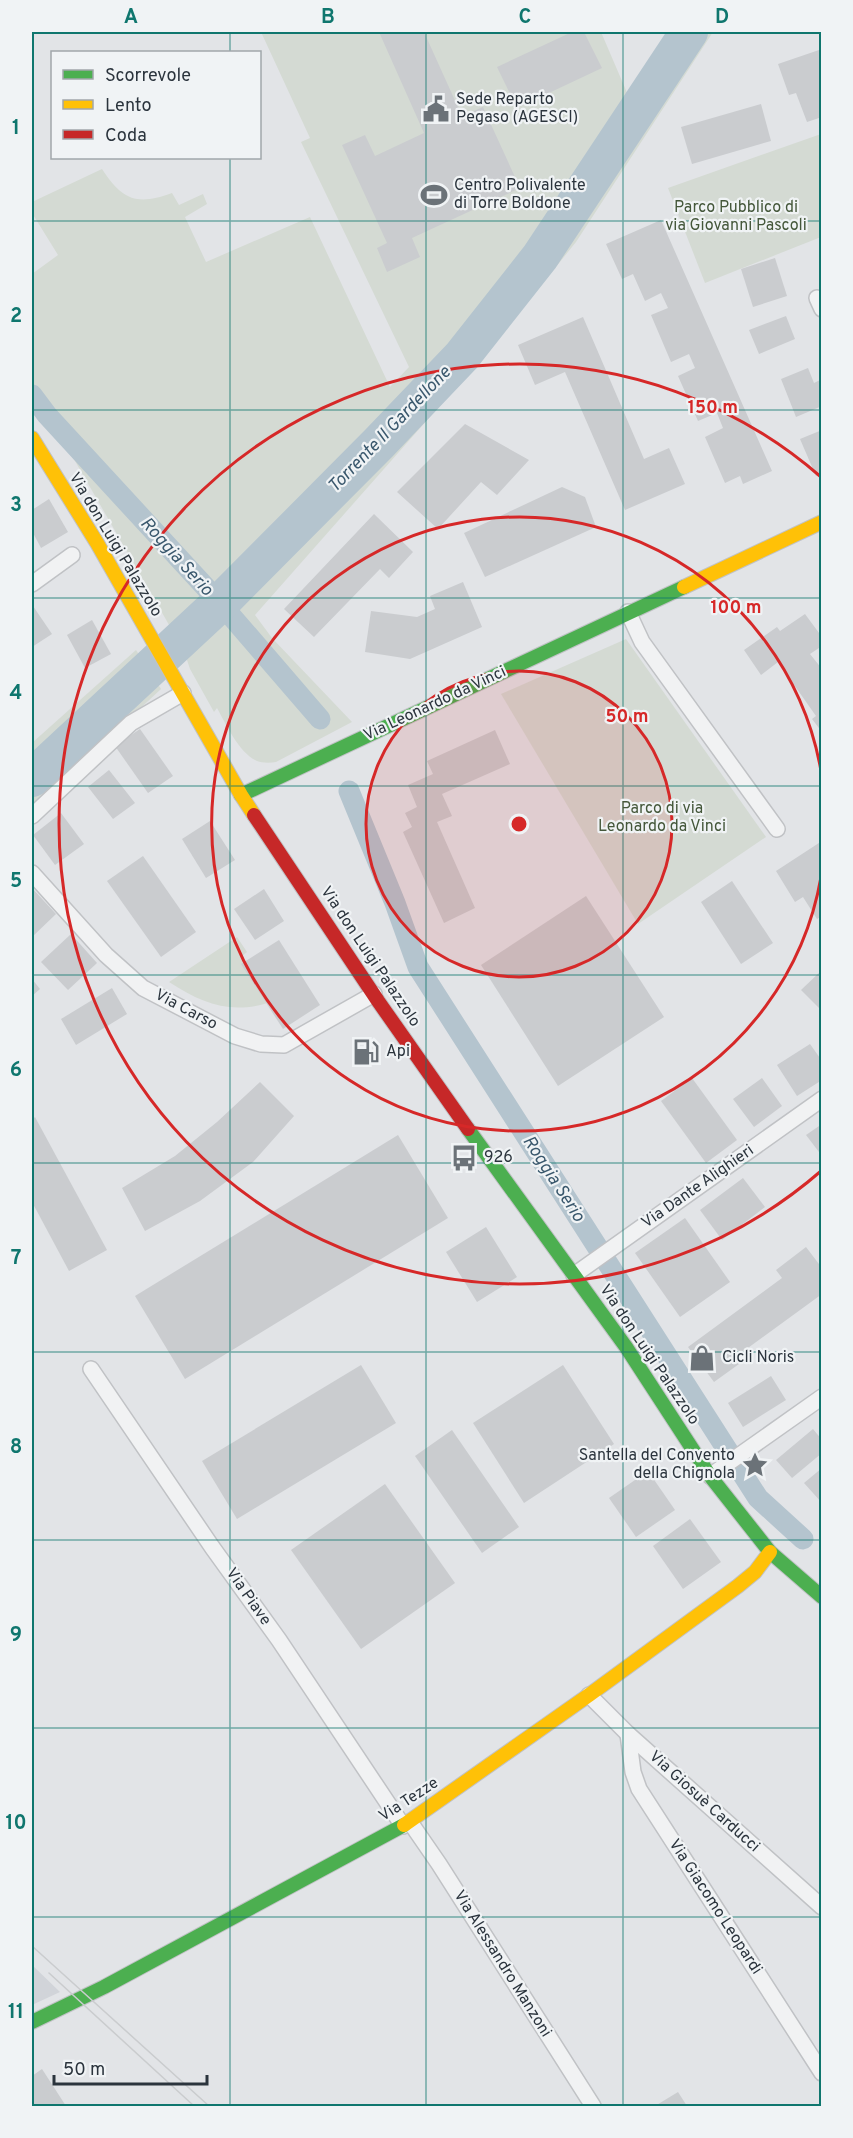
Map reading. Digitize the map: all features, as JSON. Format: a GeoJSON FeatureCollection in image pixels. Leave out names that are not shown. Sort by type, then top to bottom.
{"type":"FeatureCollection","features":[{"type":"Feature","properties":{"kind":"street","name":"Via don Luigi Palazzolo"},"geometry":{"type":"LineString","coordinates":[[32,438],[98,543],[241,795],[374,994],[528,1213],[626,1347],[710,1476],[770,1552],[822,1597]]}},
{"type":"Feature","properties":{"kind":"street","name":"Via Leonardo da Vinci"},"geometry":{"type":"LineString","coordinates":[[241,795],[822,522]]}},
{"type":"Feature","properties":{"kind":"street"},"geometry":{"type":"LineString","coordinates":[[32,584],[72,555]]}},
{"type":"Feature","properties":{"kind":"street"},"geometry":{"type":"LineString","coordinates":[[627,612],[642,642],[777,829]]}},
{"type":"Feature","properties":{"kind":"street"},"geometry":{"type":"LineString","coordinates":[[32,816],[130,723],[183,693]]}},
{"type":"Feature","properties":{"kind":"street","name":"Via Carso"},"geometry":{"type":"LineString","coordinates":[[32,873],[106,955],[143,988],[235,1036],[261,1044],[284,1045],[374,994]]}},
{"type":"Feature","properties":{"kind":"street","name":"Via Dante Alighieri"},"geometry":{"type":"LineString","coordinates":[[574,1275],[822,1099]]}},
{"type":"Feature","properties":{"kind":"street","name":"Via Piave"},"geometry":{"type":"LineString","coordinates":[[91,1369],[406,1824]]}},
{"type":"Feature","properties":{"kind":"street"},"geometry":{"type":"LineString","coordinates":[[710,1476],[822,1397]]}},
{"type":"Feature","properties":{"kind":"street","name":"Via Tezze"},"geometry":{"type":"LineString","coordinates":[[32,2022],[104,1987],[406,1824],[738,1586],[755,1572],[770,1552]]}},
{"type":"Feature","properties":{"kind":"street","name":"Via Giosuè Carducci"},"geometry":{"type":"LineString","coordinates":[[589,1695],[628,1734],[822,1907]]}},
{"type":"Feature","properties":{"kind":"street","name":"Via Giacomo Leopardi"},"geometry":{"type":"LineString","coordinates":[[628,1734],[633,1772],[639,1789],[822,2073]]}},
{"type":"Feature","properties":{"kind":"street","name":"Via Alessandro Manzoni"},"geometry":{"type":"LineString","coordinates":[[406,1824],[439,1864],[593,2106]]}},
{"type":"Feature","properties":{"kind":"shaded area"},"geometry":{"type":"Polygon","coordinates":[[[32,1965],[60,1992],[32,2005],[32,1965]]]}},
{"type":"Feature","properties":{"kind":"green space"},"geometry":{"type":"Polygon","coordinates":[[[261,32],[601,32],[628,95],[669,32],[713,32],[576,242],[489,350],[255,615],[272,638],[352,722],[276,762],[269,763],[257,761],[244,752],[217,708],[214,712],[190,669],[184,651],[75,461],[32,404],[32,274],[58,255],[32,213],[32,202],[102,169],[116,188],[131,198],[149,199],[172,193],[179,205],[203,194],[207,204],[185,217],[206,262],[310,217],[390,387],[409,367],[301,142],[310,138],[261,32]]]}},
{"type":"Feature","properties":{"kind":"green space","name":"Parco Pubblico di via Giovanni Pascoli"},"geometry":{"type":"Polygon","coordinates":[[[821,134],[821,237],[705,283],[668,188],[821,134]]]}},
{"type":"Feature","properties":{"kind":"green space","name":"Parco di via Leonardo da Vinci"},"geometry":{"type":"Polygon","coordinates":[[[626,639],[766,837],[638,924],[501,694],[626,639]]]}},
{"type":"Feature","properties":{"kind":"green space"},"geometry":{"type":"Polygon","coordinates":[[[136,650],[161,689],[32,809],[32,743],[136,650]]]}},
{"type":"Feature","properties":{"kind":"green space"},"geometry":{"type":"Polygon","coordinates":[[[237,937],[247,952],[242,956],[271,1002],[243,1007],[218,1005],[194,996],[169,982],[237,937]]]}},
{"type":"Feature","properties":{"kind":"building"},"geometry":{"type":"Polygon","coordinates":[[[379,32],[424,32],[462,116],[483,107],[520,188],[412,238],[420,257],[387,272],[377,248],[387,243],[342,145],[365,135],[375,156],[424,133],[379,32]]]}},
{"type":"Feature","properties":{"kind":"building"},"geometry":{"type":"Polygon","coordinates":[[[572,32],[584,32],[602,68],[517,108],[497,67],[572,32]]]}},
{"type":"Feature","properties":{"kind":"building"},"geometry":{"type":"Polygon","coordinates":[[[819,50],[822,59],[822,117],[807,122],[796,93],[789,95],[778,64],[819,50]]]}},
{"type":"Feature","properties":{"kind":"building"},"geometry":{"type":"Polygon","coordinates":[[[761,104],[771,141],[692,164],[681,127],[761,104]]]}},
{"type":"Feature","properties":{"kind":"building"},"geometry":{"type":"Polygon","coordinates":[[[661,220],[772,471],[743,484],[740,476],[725,483],[705,437],[723,428],[717,413],[698,421],[678,376],[695,368],[689,354],[671,362],[651,315],[668,308],[661,293],[645,301],[633,274],[622,279],[606,244],[661,220]]]}},
{"type":"Feature","properties":{"kind":"building"},"geometry":{"type":"Polygon","coordinates":[[[775,258],[787,296],[753,307],[741,269],[775,258]]]}},
{"type":"Feature","properties":{"kind":"building"},"geometry":{"type":"Polygon","coordinates":[[[786,316],[795,339],[759,354],[749,330],[786,316]]]}},
{"type":"Feature","properties":{"kind":"building"},"geometry":{"type":"Polygon","coordinates":[[[583,317],[644,459],[669,448],[685,484],[625,510],[565,372],[535,385],[518,345],[583,317]]]}},
{"type":"Feature","properties":{"kind":"building"},"geometry":{"type":"Polygon","coordinates":[[[808,368],[814,383],[820,380],[822,383],[822,406],[796,417],[781,379],[808,368]]]}},
{"type":"Feature","properties":{"kind":"building"},"geometry":{"type":"Polygon","coordinates":[[[465,424],[529,460],[497,495],[481,482],[438,529],[397,492],[465,424]]]}},
{"type":"Feature","properties":{"kind":"building"},"geometry":{"type":"Polygon","coordinates":[[[822,430],[822,473],[816,476],[800,439],[822,430]]]}},
{"type":"Feature","properties":{"kind":"building"},"geometry":{"type":"Polygon","coordinates":[[[562,487],[585,497],[596,527],[485,577],[464,533],[562,487]]]}},
{"type":"Feature","properties":{"kind":"building"},"geometry":{"type":"Polygon","coordinates":[[[49,499],[68,532],[41,548],[32,531],[32,510],[49,499]]]}},
{"type":"Feature","properties":{"kind":"building"},"geometry":{"type":"Polygon","coordinates":[[[374,514],[413,552],[389,578],[380,569],[314,637],[284,609],[374,514]]]}},
{"type":"Feature","properties":{"kind":"building"},"geometry":{"type":"Polygon","coordinates":[[[463,582],[482,627],[410,659],[365,652],[371,611],[417,617],[435,609],[430,596],[463,582]]]}},
{"type":"Feature","properties":{"kind":"building"},"geometry":{"type":"Polygon","coordinates":[[[32,607],[52,634],[32,647],[32,607]]]}},
{"type":"Feature","properties":{"kind":"building"},"geometry":{"type":"Polygon","coordinates":[[[805,614],[822,637],[822,646],[810,654],[822,669],[822,732],[812,719],[816,716],[778,662],[761,675],[744,650],[777,627],[780,631],[805,614]]]}},
{"type":"Feature","properties":{"kind":"building"},"geometry":{"type":"Polygon","coordinates":[[[92,620],[111,654],[85,668],[67,635],[92,620]]]}},
{"type":"Feature","properties":{"kind":"building"},"geometry":{"type":"Polygon","coordinates":[[[140,729],[173,776],[148,793],[115,746],[140,729]]]}},
{"type":"Feature","properties":{"kind":"building"},"geometry":{"type":"Polygon","coordinates":[[[495,730],[510,764],[442,794],[452,816],[437,822],[475,908],[444,923],[403,832],[412,827],[405,813],[417,807],[408,785],[433,774],[427,761],[495,730]]]}},
{"type":"Feature","properties":{"kind":"building"},"geometry":{"type":"Polygon","coordinates":[[[109,770],[135,803],[113,819],[88,787],[109,770]]]}},
{"type":"Feature","properties":{"kind":"building"},"geometry":{"type":"Polygon","coordinates":[[[61,813],[84,844],[55,865],[33,835],[61,813]]]}},
{"type":"Feature","properties":{"kind":"building"},"geometry":{"type":"Polygon","coordinates":[[[210,821],[235,860],[206,878],[182,839],[210,821]]]}},
{"type":"Feature","properties":{"kind":"building"},"geometry":{"type":"Polygon","coordinates":[[[822,841],[822,916],[817,919],[803,897],[795,902],[776,871],[822,841]]]}},
{"type":"Feature","properties":{"kind":"building"},"geometry":{"type":"Polygon","coordinates":[[[143,856],[196,932],[161,957],[107,881],[143,856]]]}},
{"type":"Feature","properties":{"kind":"building"},"geometry":{"type":"Polygon","coordinates":[[[732,881],[773,943],[741,964],[701,902],[732,881]]]}},
{"type":"Feature","properties":{"kind":"building"},"geometry":{"type":"Polygon","coordinates":[[[32,888],[56,914],[32,937],[32,888]]]}},
{"type":"Feature","properties":{"kind":"building"},"geometry":{"type":"Polygon","coordinates":[[[264,889],[284,921],[255,940],[234,909],[264,889]]]}},
{"type":"Feature","properties":{"kind":"building"},"geometry":{"type":"Polygon","coordinates":[[[586,896],[664,1017],[558,1086],[481,965],[586,896]]]}},
{"type":"Feature","properties":{"kind":"building"},"geometry":{"type":"Polygon","coordinates":[[[71,934],[97,963],[68,990],[41,962],[71,934]]]}},
{"type":"Feature","properties":{"kind":"building"},"geometry":{"type":"Polygon","coordinates":[[[279,940],[320,1005],[283,1029],[241,964],[279,940]]]}},
{"type":"Feature","properties":{"kind":"building"},"geometry":{"type":"Polygon","coordinates":[[[822,970],[822,1011],[801,990],[822,970]]]}},
{"type":"Feature","properties":{"kind":"building"},"geometry":{"type":"Polygon","coordinates":[[[32,979],[40,989],[32,996],[32,979]]]}},
{"type":"Feature","properties":{"kind":"building"},"geometry":{"type":"Polygon","coordinates":[[[112,988],[127,1014],[76,1045],[61,1019],[112,988]]]}},
{"type":"Feature","properties":{"kind":"building"},"geometry":{"type":"Polygon","coordinates":[[[810,1044],[822,1061],[822,1080],[797,1096],[777,1065],[810,1044]]]}},
{"type":"Feature","properties":{"kind":"building"},"geometry":{"type":"Polygon","coordinates":[[[692,1078],[737,1140],[706,1163],[661,1101],[692,1078]]]}},
{"type":"Feature","properties":{"kind":"building"},"geometry":{"type":"Polygon","coordinates":[[[762,1078],[782,1106],[754,1127],[733,1099],[762,1078]]]}},
{"type":"Feature","properties":{"kind":"building"},"geometry":{"type":"Polygon","coordinates":[[[260,1082],[294,1116],[253,1162],[200,1201],[145,1231],[122,1188],[175,1156],[217,1122],[260,1082]]]}},
{"type":"Feature","properties":{"kind":"building"},"geometry":{"type":"Polygon","coordinates":[[[35,1117],[107,1250],[69,1271],[32,1202],[32,1120],[35,1117]]]}},
{"type":"Feature","properties":{"kind":"building"},"geometry":{"type":"Polygon","coordinates":[[[822,1124],[822,1156],[806,1135],[822,1124]]]}},
{"type":"Feature","properties":{"kind":"building"},"geometry":{"type":"Polygon","coordinates":[[[398,1135],[448,1218],[185,1379],[135,1296],[398,1135]]]}},
{"type":"Feature","properties":{"kind":"building"},"geometry":{"type":"Polygon","coordinates":[[[743,1178],[765,1207],[722,1240],[700,1210],[743,1178]]]}},
{"type":"Feature","properties":{"kind":"building"},"geometry":{"type":"Polygon","coordinates":[[[685,1218],[730,1282],[680,1317],[635,1253],[685,1218]]]}},
{"type":"Feature","properties":{"kind":"building"},"geometry":{"type":"Polygon","coordinates":[[[486,1227],[517,1277],[477,1302],[446,1252],[486,1227]]]}},
{"type":"Feature","properties":{"kind":"building"},"geometry":{"type":"Polygon","coordinates":[[[806,1247],[822,1268],[822,1294],[741,1353],[746,1359],[714,1382],[688,1347],[782,1278],[776,1270],[806,1247]]]}},
{"type":"Feature","properties":{"kind":"building"},"geometry":{"type":"Polygon","coordinates":[[[361,1365],[396,1423],[237,1519],[202,1461],[361,1365]]]}},
{"type":"Feature","properties":{"kind":"building"},"geometry":{"type":"Polygon","coordinates":[[[563,1365],[614,1444],[524,1503],[473,1423],[563,1365]]]}},
{"type":"Feature","properties":{"kind":"building"},"geometry":{"type":"Polygon","coordinates":[[[771,1376],[786,1400],[743,1427],[728,1403],[771,1376]]]}},
{"type":"Feature","properties":{"kind":"building"},"geometry":{"type":"Polygon","coordinates":[[[813,1429],[822,1440],[822,1453],[792,1478],[776,1460],[813,1429]]]}},
{"type":"Feature","properties":{"kind":"building"},"geometry":{"type":"Polygon","coordinates":[[[452,1430],[519,1527],[482,1553],[415,1456],[452,1430]]]}},
{"type":"Feature","properties":{"kind":"building"},"geometry":{"type":"Polygon","coordinates":[[[822,1468],[822,1503],[804,1483],[822,1468]]]}},
{"type":"Feature","properties":{"kind":"building"},"geometry":{"type":"Polygon","coordinates":[[[648,1471],[675,1510],[636,1537],[609,1498],[648,1471]]]}},
{"type":"Feature","properties":{"kind":"building"},"geometry":{"type":"Polygon","coordinates":[[[385,1484],[455,1583],[361,1649],[291,1550],[385,1484]]]}},
{"type":"Feature","properties":{"kind":"building"},"geometry":{"type":"Polygon","coordinates":[[[690,1519],[721,1562],[683,1589],[653,1546],[690,1519]]]}},
{"type":"Feature","properties":{"kind":"building"},"geometry":{"type":"Polygon","coordinates":[[[42,2069],[66,2106],[32,2106],[32,2076],[42,2069]]]}},
{"type":"Feature","properties":{"kind":"building"},"geometry":{"type":"Polygon","coordinates":[[[678,2092],[687,2106],[655,2106],[678,2092]]]}},
{"type":"Feature","properties":{"kind":"waterway","name":"Torrente Il Gardellone"},"geometry":{"type":"LineString","coordinates":[[32,778],[220,603],[462,356],[540,257],[689,32]]}},
{"type":"Feature","properties":{"kind":"waterway","name":"Roggia Serio"},"geometry":{"type":"LineString","coordinates":[[32,395],[47,415],[220,603],[320,719]]}},
{"type":"Feature","properties":{"kind":"waterway","name":"Roggia Serio"},"geometry":{"type":"LineString","coordinates":[[349,791],[395,903],[418,967],[758,1498],[803,1539]]}},
{"type":"Feature","properties":{"kind":"tram line"},"geometry":{"type":"LineString","coordinates":[[32,1946],[209,2106]]}},
{"type":"Feature","properties":{"kind":"tram line"},"geometry":{"type":"LineString","coordinates":[[49,1973],[194,2106]]}},
{"type":"Feature","properties":{"kind":"traffic: fast"},"geometry":{"type":"LineString","coordinates":[[241,795],[684,587]]}},
{"type":"Feature","properties":{"kind":"traffic: fast"},"geometry":{"type":"LineString","coordinates":[[468,1129],[626,1347],[710,1476],[770,1552],[822,1597]]}},
{"type":"Feature","properties":{"kind":"traffic: fast"},"geometry":{"type":"LineString","coordinates":[[32,2022],[104,1987],[404,1825]]}},
{"type":"Feature","properties":{"kind":"traffic: slow"},"geometry":{"type":"LineString","coordinates":[[32,438],[97,543],[254,815]]}},
{"type":"Feature","properties":{"kind":"traffic: slow"},"geometry":{"type":"LineString","coordinates":[[684,587],[822,522]]}},
{"type":"Feature","properties":{"kind":"traffic: slow"},"geometry":{"type":"LineString","coordinates":[[404,1825],[589,1695],[738,1586],[755,1572],[770,1552]]}},
{"type":"Feature","properties":{"kind":"traffic: jam"},"geometry":{"type":"LineString","coordinates":[[254,815],[378,1001],[468,1129]]}},
{"type":"Feature","properties":{"kind":"place","name":"Sede Reparto Pegaso (AGESCI)"},"geometry":{"type":"Point","coordinates":[436,109]}},
{"type":"Feature","properties":{"kind":"place","name":"Centro Polivalente di Torre Boldone"},"geometry":{"type":"Point","coordinates":[434,195]}},
{"type":"Feature","properties":{"kind":"place","name":"Api"},"geometry":{"type":"Point","coordinates":[366,1052]}},
{"type":"Feature","properties":{"kind":"place","name":"926"},"geometry":{"type":"Point","coordinates":[464,1158]}},
{"type":"Feature","properties":{"kind":"place","name":"Cicli Noris"},"geometry":{"type":"Point","coordinates":[702,1358]}},
{"type":"Feature","properties":{"kind":"place","name":"Santella del Convento della Chignola"},"geometry":{"type":"Point","coordinates":[755,1465]}}]}
